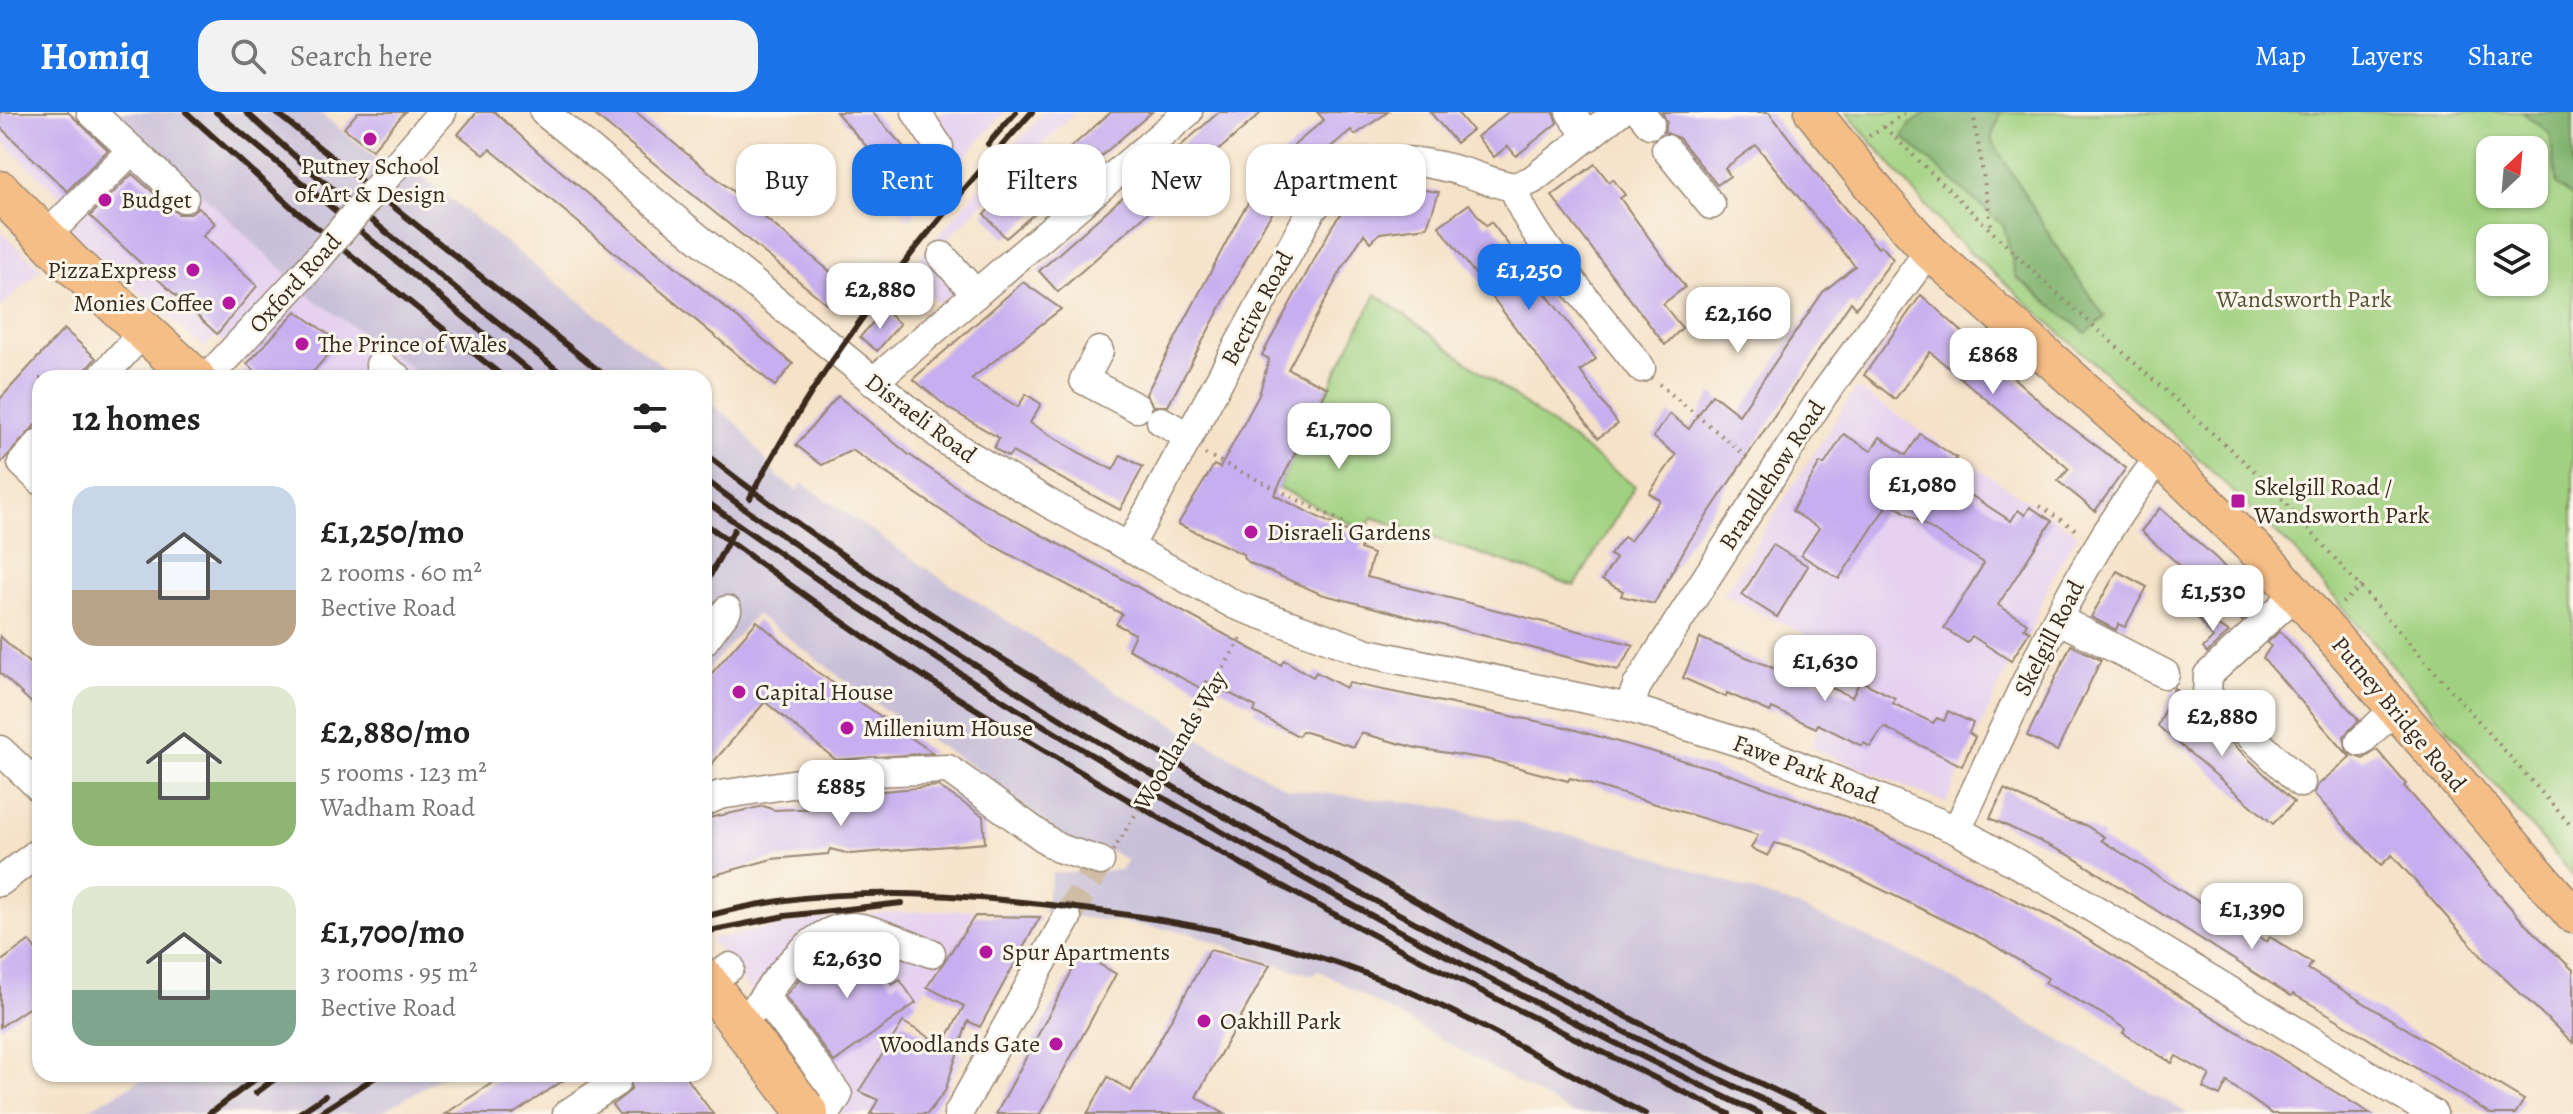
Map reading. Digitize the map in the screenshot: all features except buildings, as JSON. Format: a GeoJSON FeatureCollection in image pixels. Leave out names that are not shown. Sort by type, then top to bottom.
{"type":"FeatureCollection","features":[{"type":"Feature","properties":{"kind":"highway"},"geometry":{"type":"LineString","coordinates":[[0,191],[186,370]]}},
{"type":"Feature","properties":{"kind":"highway"},"geometry":{"type":"LineString","coordinates":[[714,976],[748,1015],[808,1114]]}},
{"type":"Feature","properties":{"kind":"main road","name":"Putney Bridge Road"},"geometry":{"type":"LineString","coordinates":[[1813,112],[1929,251],[2236,528],[2573,915]]}},
{"type":"Feature","properties":{"kind":"street"},"geometry":{"type":"LineString","coordinates":[[91,112],[184,198]]}},
{"type":"Feature","properties":{"kind":"street","name":"Oxford Road"},"geometry":{"type":"LineString","coordinates":[[214,370],[308,270],[442,112]]}},
{"type":"Feature","properties":{"kind":"street","name":"Disraeli Road"},"geometry":{"type":"LineString","coordinates":[[544,112],[873,382],[980,463],[1129,547]]}},
{"type":"Feature","properties":{"kind":"street"},"geometry":{"type":"LineString","coordinates":[[916,112],[938,144]]}},
{"type":"Feature","properties":{"kind":"street"},"geometry":{"type":"LineString","coordinates":[[873,382],[1188,112]]}},
{"type":"Feature","properties":{"kind":"street"},"geometry":{"type":"LineString","coordinates":[[1570,112],[1588,137]]}},
{"type":"Feature","properties":{"kind":"street"},"geometry":{"type":"LineString","coordinates":[[1619,112],[1532,180],[1515,187],[1515,199],[1641,368]]}},
{"type":"Feature","properties":{"kind":"street"},"geometry":{"type":"LineString","coordinates":[[1666,149],[1711,205]]}},
{"type":"Feature","properties":{"kind":"street"},"geometry":{"type":"LineString","coordinates":[[45,237],[132,150]]}},
{"type":"Feature","properties":{"kind":"street","name":"Bective Road"},"geometry":{"type":"LineString","coordinates":[[1129,547],[1297,233],[1311,211],[1343,176],[1386,162],[1423,161],[1515,187]]}},
{"type":"Feature","properties":{"kind":"street","name":"Brandlehow Road"},"geometry":{"type":"LineString","coordinates":[[1629,708],[1637,686],[1824,394],[1929,251]]}},
{"type":"Feature","properties":{"kind":"street"},"geometry":{"type":"LineString","coordinates":[[942,256],[976,294]]}},
{"type":"Feature","properties":{"kind":"street"},"geometry":{"type":"LineString","coordinates":[[108,370],[144,331]]}},
{"type":"Feature","properties":{"kind":"street"},"geometry":{"type":"LineString","coordinates":[[1099,351],[1084,380],[1149,415],[1186,440]]}},
{"type":"Feature","properties":{"kind":"street"},"geometry":{"type":"LineString","coordinates":[[32,452],[22,463],[32,472]]}},
{"type":"Feature","properties":{"kind":"street","name":"Skelgill Road"},"geometry":{"type":"LineString","coordinates":[[1957,830],[2058,619],[2098,544],[2160,457]]}},
{"type":"Feature","properties":{"kind":"street","name":"Fawe Park Road"},"geometry":{"type":"LineString","coordinates":[[1129,547],[1235,605],[1300,631],[1383,656],[1629,708],[1748,745],[1957,830],[2067,892],[2433,1114]]}},
{"type":"Feature","properties":{"kind":"street"},"geometry":{"type":"LineString","coordinates":[[2296,594],[2208,675],[2207,695],[2301,783]]}},
{"type":"Feature","properties":{"kind":"street"},"geometry":{"type":"LineString","coordinates":[[712,630],[727,610]]}},
{"type":"Feature","properties":{"kind":"street"},"geometry":{"type":"LineString","coordinates":[[2058,619],[2165,674]]}},
{"type":"Feature","properties":{"kind":"street"},"geometry":{"type":"LineString","coordinates":[[2360,742],[2395,709]]}},
{"type":"Feature","properties":{"kind":"street"},"geometry":{"type":"LineString","coordinates":[[0,750],[32,780]]}},
{"type":"Feature","properties":{"kind":"street"},"geometry":{"type":"LineString","coordinates":[[712,798],[870,772],[948,769],[1058,848],[1106,856]]}},
{"type":"Feature","properties":{"kind":"street"},"geometry":{"type":"LineString","coordinates":[[0,882],[32,857]]}},
{"type":"Feature","properties":{"kind":"street"},"geometry":{"type":"LineString","coordinates":[[958,1114],[1067,918]]}},
{"type":"Feature","properties":{"kind":"street"},"geometry":{"type":"LineString","coordinates":[[748,1015],[774,982],[822,935],[858,927],[931,953]]}},
{"type":"Feature","properties":{"kind":"street"},"geometry":{"type":"LineString","coordinates":[[748,1015],[770,1004],[838,1095],[826,1114]]}},
{"type":"Feature","properties":{"kind":"street"},"geometry":{"type":"LineString","coordinates":[[567,1114],[616,1082]]}},
{"type":"Feature","properties":{"kind":"path"},"geometry":{"type":"LineString","coordinates":[[1845,154],[1907,112]]}},
{"type":"Feature","properties":{"kind":"path"},"geometry":{"type":"LineString","coordinates":[[1973,112],[1992,233]]}},
{"type":"Feature","properties":{"kind":"path"},"geometry":{"type":"LineString","coordinates":[[1884,127],[1992,233],[2270,485],[2573,828]]}},
{"type":"Feature","properties":{"kind":"path"},"geometry":{"type":"LineString","coordinates":[[1641,368],[1773,474]]}},
{"type":"Feature","properties":{"kind":"path"},"geometry":{"type":"LineString","coordinates":[[1186,440],[1343,522]]}},
{"type":"Feature","properties":{"kind":"path"},"geometry":{"type":"LineString","coordinates":[[2040,506],[2098,544]]}},
{"type":"Feature","properties":{"kind":"path"},"geometry":{"type":"LineString","coordinates":[[2340,605],[2362,586]]}},
{"type":"Feature","properties":{"kind":"path","name":"Woodlands Way"},"geometry":{"type":"LineString","coordinates":[[1106,856],[1187,730],[1246,629]]}},
{"type":"Feature","properties":{"kind":"shaded area"},"geometry":{"type":"Polygon","coordinates":[[[0,112],[114,112],[314,299],[414,370],[242,370],[246,365],[216,336],[204,348],[67,229],[79,215],[0,139],[0,112]]]}},
{"type":"Feature","properties":{"kind":"shaded area"},"geometry":{"type":"Polygon","coordinates":[[[114,112],[319,112],[405,181],[414,171],[668,370],[414,370],[314,299],[114,112]]]}},
{"type":"Feature","properties":{"kind":"shaded area"},"geometry":{"type":"Polygon","coordinates":[[[942,112],[1005,112],[962,160],[962,144],[910,144],[942,112]]]}},
{"type":"Feature","properties":{"kind":"shaded area"},"geometry":{"type":"Polygon","coordinates":[[[1043,112],[1075,112],[1043,144],[1016,144],[1043,112]]]}},
{"type":"Feature","properties":{"kind":"shaded area"},"geometry":{"type":"Polygon","coordinates":[[[978,189],[978,208],[945,241],[978,270],[939,304],[917,285],[903,286],[885,307],[881,304],[955,216],[962,216],[962,208],[978,189]]]}},
{"type":"Feature","properties":{"kind":"shaded area"},"geometry":{"type":"Polygon","coordinates":[[[0,231],[41,269],[0,308],[0,231]]]}},
{"type":"Feature","properties":{"kind":"shaded area"},"geometry":{"type":"Polygon","coordinates":[[[1856,388],[2078,534],[2052,577],[2030,631],[2011,661],[1946,803],[1810,747],[1851,656],[1723,595],[1856,388]]]}},
{"type":"Feature","properties":{"kind":"shaded area"},"geometry":{"type":"Polygon","coordinates":[[[712,404],[739,425],[778,477],[797,491],[802,483],[939,577],[1124,696],[1288,789],[1439,806],[1632,849],[1799,907],[1922,962],[2189,1114],[1573,1114],[1318,970],[1313,975],[1269,963],[1187,932],[1043,912],[1053,873],[1120,870],[1127,860],[1106,848],[1078,848],[973,767],[900,721],[756,614],[712,665],[712,404]]]}},
{"type":"Feature","properties":{"kind":"shaded area"},"geometry":{"type":"Polygon","coordinates":[[[977,910],[897,1032],[915,1029],[964,1056],[932,1114],[842,1114],[712,942],[712,939],[812,920],[879,913],[977,910]]]}},
{"type":"Feature","properties":{"kind":"shaded area"},"geometry":{"type":"Polygon","coordinates":[[[137,1082],[432,1082],[379,1114],[81,1114],[137,1082]]]}},
{"type":"Feature","properties":{"kind":"green space","name":"Wandsworth Park"},"geometry":{"type":"Polygon","coordinates":[[[1846,112],[2573,112],[2573,876],[2294,550],[2171,432],[1949,233],[1846,112]]]}},
{"type":"Feature","properties":{"kind":"green space"},"geometry":{"type":"Polygon","coordinates":[[[1928,112],[2001,112],[1991,139],[2063,257],[2105,317],[2086,333],[2016,277],[2004,226],[1903,137],[1910,125],[1928,112]]]}},
{"type":"Feature","properties":{"kind":"green space"},"geometry":{"type":"Polygon","coordinates":[[[2522,112],[2573,112],[2573,197],[2557,185],[2550,134],[2522,112]]]}},
{"type":"Feature","properties":{"kind":"green space"},"geometry":{"type":"Polygon","coordinates":[[[1376,294],[1635,486],[1575,586],[1372,517],[1365,531],[1278,487],[1376,294]]]}},
{"type":"Feature","properties":{"kind":"tunnel"},"geometry":{"type":"LineString","coordinates":[[1067,918],[1100,861]]}},
{"type":"Feature","properties":{"kind":"railway"},"geometry":{"type":"LineString","coordinates":[[186,112],[297,212],[495,370]]}},
{"type":"Feature","properties":{"kind":"railway"},"geometry":{"type":"LineString","coordinates":[[216,112],[528,370]]}},
{"type":"Feature","properties":{"kind":"railway"},"geometry":{"type":"LineString","coordinates":[[246,112],[318,177],[557,370]]}},
{"type":"Feature","properties":{"kind":"railway"},"geometry":{"type":"LineString","coordinates":[[275,112],[598,370]]}},
{"type":"Feature","properties":{"kind":"railway"},"geometry":{"type":"LineString","coordinates":[[988,144],[1016,112]]}},
{"type":"Feature","properties":{"kind":"railway"},"geometry":{"type":"LineString","coordinates":[[750,498],[811,393],[879,296],[953,203],[1032,112]]}},
{"type":"Feature","properties":{"kind":"railway"},"geometry":{"type":"LineString","coordinates":[[712,459],[902,595],[1109,723],[1534,967],[1678,1043],[1826,1114]]}},
{"type":"Feature","properties":{"kind":"railway"},"geometry":{"type":"LineString","coordinates":[[712,485],[797,546],[987,673],[1182,792],[1482,958],[1676,1058],[1794,1114]]}},
{"type":"Feature","properties":{"kind":"railway"},"geometry":{"type":"LineString","coordinates":[[712,506],[957,672],[1218,830],[1487,977],[1760,1114]]}},
{"type":"Feature","properties":{"kind":"railway"},"geometry":{"type":"LineString","coordinates":[[712,529],[912,669],[1134,803],[1429,964],[1729,1114]]}},
{"type":"Feature","properties":{"kind":"railway"},"geometry":{"type":"LineString","coordinates":[[712,572],[734,530]]}},
{"type":"Feature","properties":{"kind":"railway"},"geometry":{"type":"LineString","coordinates":[[712,915],[783,900],[822,896],[942,895],[1066,907],[1238,935],[1322,958],[1400,988],[1471,1021],[1645,1114]]}},
{"type":"Feature","properties":{"kind":"railway"},"geometry":{"type":"LineString","coordinates":[[712,930],[785,916],[902,903]]}},
{"type":"Feature","properties":{"kind":"railway"},"geometry":{"type":"LineString","coordinates":[[209,1114],[251,1082]]}},
{"type":"Feature","properties":{"kind":"railway"},"geometry":{"type":"LineString","coordinates":[[256,1093],[270,1082]]}},
{"type":"Feature","properties":{"kind":"railway"},"geometry":{"type":"LineString","coordinates":[[318,1114],[368,1082]]}},
{"type":"Feature","properties":{"kind":"railway"},"geometry":{"type":"LineString","coordinates":[[298,1114],[325,1096]]}},
{"type":"Feature","properties":{"kind":"place","name":"Putney School of Art & Design"},"geometry":{"type":"Point","coordinates":[370,139]}},
{"type":"Feature","properties":{"kind":"place","name":"Budget"},"geometry":{"type":"Point","coordinates":[105,200]}},
{"type":"Feature","properties":{"kind":"place","name":"PizzaExpress"},"geometry":{"type":"Point","coordinates":[193,270]}},
{"type":"Feature","properties":{"kind":"place","name":"Monies Coffee"},"geometry":{"type":"Point","coordinates":[229,303]}},
{"type":"Feature","properties":{"kind":"place","name":"The Prince of Wales"},"geometry":{"type":"Point","coordinates":[302,344]}},
{"type":"Feature","properties":{"kind":"place","name":"Skelgill Road / Wandsworth Park"},"geometry":{"type":"Point","coordinates":[2238,501]}},
{"type":"Feature","properties":{"kind":"place","name":"Disraeli Gardens"},"geometry":{"type":"Point","coordinates":[1251,532]}},
{"type":"Feature","properties":{"kind":"place","name":"Capital House"},"geometry":{"type":"Point","coordinates":[739,692]}},
{"type":"Feature","properties":{"kind":"place","name":"Millenium House"},"geometry":{"type":"Point","coordinates":[847,728]}},
{"type":"Feature","properties":{"kind":"place","name":"Spur Apartments"},"geometry":{"type":"Point","coordinates":[986,952]}},
{"type":"Feature","properties":{"kind":"place","name":"Oakhill Park"},"geometry":{"type":"Point","coordinates":[1204,1021]}},
{"type":"Feature","properties":{"kind":"place","name":"Woodlands Gate"},"geometry":{"type":"Point","coordinates":[1056,1044]}}]}
